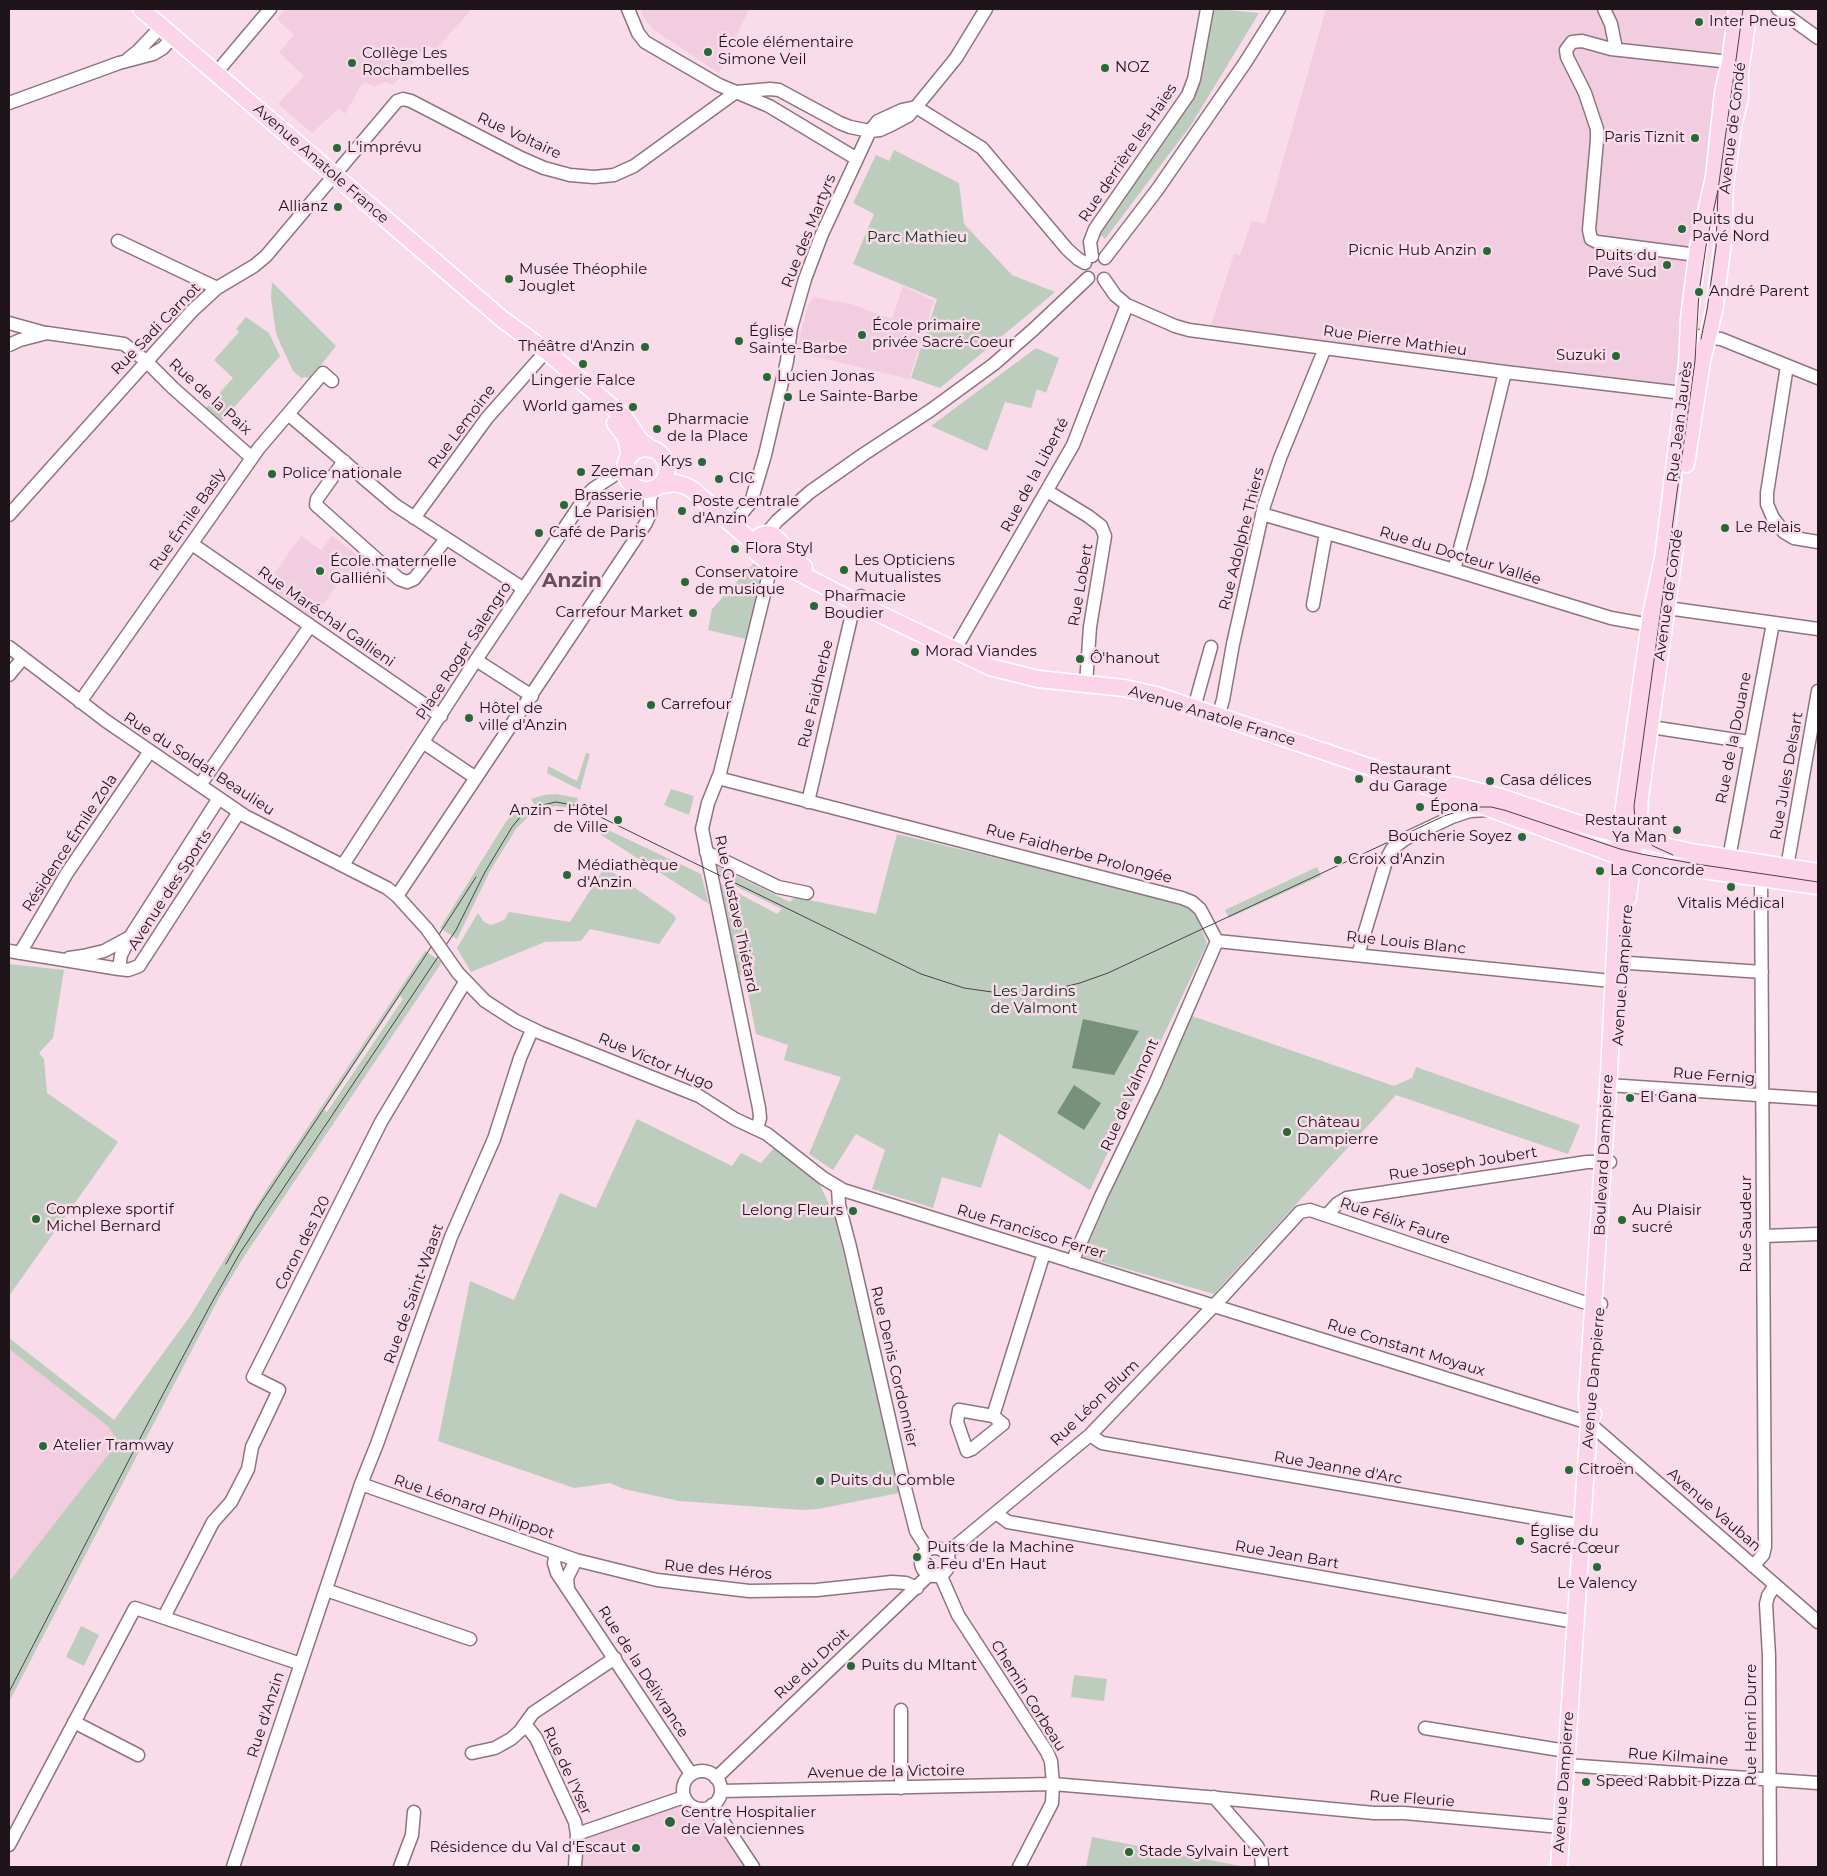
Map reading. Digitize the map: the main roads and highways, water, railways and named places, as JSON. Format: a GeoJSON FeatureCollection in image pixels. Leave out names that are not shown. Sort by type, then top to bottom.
{"type":"FeatureCollection","features":[{"type":"Feature","properties":{"kind":"main road","name":"Avenue Anatole France"},"geometry":{"type":"LineString","coordinates":[[141,9],[502,319],[546,351],[625,418],[640,440],[651,449]]}},
{"type":"Feature","properties":{"kind":"main road","name":"Rue Jean Jaurès"},"geometry":{"type":"LineString","coordinates":[[1628,837],[1623,814],[1650,625],[1690,393],[1688,335],[1690,308],[1697,255],[1714,177],[1723,92],[1730,62],[1737,9]]}},
{"type":"Feature","properties":{"kind":"main road","name":"Avenue de Condé"},"geometry":{"type":"LineString","coordinates":[[1628,837],[1640,822],[1640,804],[1688,452],[1690,393],[1702,361],[1714,311],[1722,249],[1725,185],[1740,97],[1740,72],[1749,9]]}},
{"type":"Feature","properties":{"kind":"main road","name":"Avenue Anatole France"},"geometry":{"type":"LineString","coordinates":[[502,319],[540,358],[619,426],[626,438],[627,462]]}},
{"type":"Feature","properties":{"kind":"main road"},"geometry":{"type":"LineString","coordinates":[[651,449],[659,453],[666,463],[666,475],[657,487],[644,490],[634,486],[627,478],[627,462],[639,450],[651,449]]}},
{"type":"Feature","properties":{"kind":"main road","name":"Avenue Anatole France"},"geometry":{"type":"LineString","coordinates":[[666,463],[672,469],[693,479],[761,538]]}},
{"type":"Feature","properties":{"kind":"main road","name":"Avenue Anatole France"},"geometry":{"type":"LineString","coordinates":[[657,487],[672,482],[686,486],[761,538],[773,536],[778,554],[859,599],[956,647],[1010,665],[1086,680],[1136,681],[1195,704],[1434,779],[1506,799],[1577,823],[1628,837],[1729,858],[1818,872]]}},
{"type":"Feature","properties":{"kind":"main road","name":"Avenue Anatole France"},"geometry":{"type":"LineString","coordinates":[[761,538],[758,554],[766,561],[778,554]]}},
{"type":"Feature","properties":{"kind":"main road","name":"Avenue Anatole France"},"geometry":{"type":"LineString","coordinates":[[1220,712],[1626,858],[1660,866],[1818,886]]}},
{"type":"Feature","properties":{"kind":"main road"},"geometry":{"type":"LineString","coordinates":[[1599,828],[1613,823],[1623,814]]}},
{"type":"Feature","properties":{"kind":"main road"},"geometry":{"type":"LineString","coordinates":[[1640,822],[1649,836],[1661,844]]}},
{"type":"Feature","properties":{"kind":"main road","name":"Avenue Dampierre"},"geometry":{"type":"LineString","coordinates":[[1618,962],[1628,837]]}},
{"type":"Feature","properties":{"kind":"main road","name":"Boulevard Dampierre"},"geometry":{"type":"LineString","coordinates":[[1589,1423],[1587,1398],[1598,1304],[1618,962]]}},
{"type":"Feature","properties":{"kind":"main road","name":"Avenue Dampierre"},"geometry":{"type":"LineString","coordinates":[[1559,1867],[1589,1423]]}},
{"type":"Feature","properties":{"kind":"tram line"},"geometry":{"type":"LineString","coordinates":[[1701,339],[1716,247],[1718,190],[1743,9]]}},
{"type":"Feature","properties":{"kind":"tram line"},"geometry":{"type":"LineString","coordinates":[[1673,855],[1653,846],[1643,837],[1635,821],[1634,806],[1695,361],[1699,292],[1707,240],[1718,190]]}},
{"type":"Feature","properties":{"kind":"tram line"},"geometry":{"type":"LineString","coordinates":[[9,1692],[162,1396],[240,1253],[456,930],[485,872],[512,827],[522,815],[538,806],[556,802],[578,806],[921,974],[964,988],[999,993],[1051,990],[1080,983],[1108,973],[1444,816],[1471,807],[1491,807],[1504,810],[1620,849],[1641,854],[1818,882]]}},
{"type":"Feature","properties":{"kind":"tram line"},"geometry":{"type":"LineString","coordinates":[[226,1264],[255,1212],[476,877]]}},
{"type":"Feature","properties":{"kind":"place","name":"Inter Pneus"},"geometry":{"type":"Point","coordinates":[1699,22]}},
{"type":"Feature","properties":{"kind":"place","name":"École élémentaire Simone Veil"},"geometry":{"type":"Point","coordinates":[708,52]}},
{"type":"Feature","properties":{"kind":"place","name":"Collège Les Rochambelles"},"geometry":{"type":"Point","coordinates":[352,63]}},
{"type":"Feature","properties":{"kind":"place","name":"NOZ"},"geometry":{"type":"Point","coordinates":[1105,68]}},
{"type":"Feature","properties":{"kind":"place","name":"Paris Tiznit"},"geometry":{"type":"Point","coordinates":[1695,138]}},
{"type":"Feature","properties":{"kind":"place","name":"L'imprévu"},"geometry":{"type":"Point","coordinates":[337,148]}},
{"type":"Feature","properties":{"kind":"place","name":"Allianz"},"geometry":{"type":"Point","coordinates":[338,207]}},
{"type":"Feature","properties":{"kind":"place","name":"Puits du Pavé Nord"},"geometry":{"type":"Point","coordinates":[1682,229]}},
{"type":"Feature","properties":{"kind":"place","name":"Picnic Hub Anzin"},"geometry":{"type":"Point","coordinates":[1487,251]}},
{"type":"Feature","properties":{"kind":"place","name":"Puits du Pavé Sud"},"geometry":{"type":"Point","coordinates":[1667,265]}},
{"type":"Feature","properties":{"kind":"place","name":"Musée Théophile Jouglet"},"geometry":{"type":"Point","coordinates":[509,279]}},
{"type":"Feature","properties":{"kind":"place","name":"André Parent"},"geometry":{"type":"Point","coordinates":[1699,292]}},
{"type":"Feature","properties":{"kind":"place","name":"École primaire privée Sacré-Coeur"},"geometry":{"type":"Point","coordinates":[862,335]}},
{"type":"Feature","properties":{"kind":"place","name":"Église Sainte-Barbe"},"geometry":{"type":"Point","coordinates":[739,341]}},
{"type":"Feature","properties":{"kind":"place","name":"Théâtre d'Anzin"},"geometry":{"type":"Point","coordinates":[645,347]}},
{"type":"Feature","properties":{"kind":"place","name":"Suzuki"},"geometry":{"type":"Point","coordinates":[1616,356]}},
{"type":"Feature","properties":{"kind":"place","name":"Lingerie Falce"},"geometry":{"type":"Point","coordinates":[583,364]}},
{"type":"Feature","properties":{"kind":"place","name":"Lucien Jonas"},"geometry":{"type":"Point","coordinates":[767,377]}},
{"type":"Feature","properties":{"kind":"place","name":"Le Sainte-Barbe"},"geometry":{"type":"Point","coordinates":[788,397]}},
{"type":"Feature","properties":{"kind":"place","name":"World games"},"geometry":{"type":"Point","coordinates":[633,407]}},
{"type":"Feature","properties":{"kind":"place","name":"Pharmacie de la Place"},"geometry":{"type":"Point","coordinates":[657,429]}},
{"type":"Feature","properties":{"kind":"place","name":"Krys"},"geometry":{"type":"Point","coordinates":[702,462]}},
{"type":"Feature","properties":{"kind":"place","name":"Zeeman"},"geometry":{"type":"Point","coordinates":[581,472]}},
{"type":"Feature","properties":{"kind":"place","name":"Police nationale"},"geometry":{"type":"Point","coordinates":[272,474]}},
{"type":"Feature","properties":{"kind":"place","name":"CIC"},"geometry":{"type":"Point","coordinates":[719,479]}},
{"type":"Feature","properties":{"kind":"place","name":"Brasserie Le Parisien"},"geometry":{"type":"Point","coordinates":[564,505]}},
{"type":"Feature","properties":{"kind":"place","name":"Poste centrale d'Anzin"},"geometry":{"type":"Point","coordinates":[682,511]}},
{"type":"Feature","properties":{"kind":"place","name":"Le Relais"},"geometry":{"type":"Point","coordinates":[1725,528]}},
{"type":"Feature","properties":{"kind":"place","name":"Café de Paris"},"geometry":{"type":"Point","coordinates":[539,533]}},
{"type":"Feature","properties":{"kind":"place","name":"Flora Styl"},"geometry":{"type":"Point","coordinates":[735,549]}},
{"type":"Feature","properties":{"kind":"place","name":"Les Opticiens Mutualistes"},"geometry":{"type":"Point","coordinates":[844,570]}},
{"type":"Feature","properties":{"kind":"place","name":"École maternelle Galliéni"},"geometry":{"type":"Point","coordinates":[320,571]}},
{"type":"Feature","properties":{"kind":"place","name":"Conservatoire de musique"},"geometry":{"type":"Point","coordinates":[685,582]}},
{"type":"Feature","properties":{"kind":"place","name":"Pharmacie Boudier"},"geometry":{"type":"Point","coordinates":[814,606]}},
{"type":"Feature","properties":{"kind":"place","name":"Carrefour Market"},"geometry":{"type":"Point","coordinates":[693,613]}},
{"type":"Feature","properties":{"kind":"place","name":"Morad Viandes"},"geometry":{"type":"Point","coordinates":[915,652]}},
{"type":"Feature","properties":{"kind":"place","name":"Ô'hanout"},"geometry":{"type":"Point","coordinates":[1080,659]}},
{"type":"Feature","properties":{"kind":"place","name":"Carrefour"},"geometry":{"type":"Point","coordinates":[651,705]}},
{"type":"Feature","properties":{"kind":"place","name":"Hôtel de ville d'Anzin"},"geometry":{"type":"Point","coordinates":[469,718]}},
{"type":"Feature","properties":{"kind":"place","name":"Restaurant du Garage"},"geometry":{"type":"Point","coordinates":[1359,779]}},
{"type":"Feature","properties":{"kind":"place","name":"Casa délices"},"geometry":{"type":"Point","coordinates":[1490,781]}},
{"type":"Feature","properties":{"kind":"place","name":"Épona"},"geometry":{"type":"Point","coordinates":[1420,807]}},
{"type":"Feature","properties":{"kind":"place","name":"Anzin – Hôtel de Ville"},"geometry":{"type":"Point","coordinates":[618,820]}},
{"type":"Feature","properties":{"kind":"place","name":"Restaurant Ya Man"},"geometry":{"type":"Point","coordinates":[1677,830]}},
{"type":"Feature","properties":{"kind":"place","name":"Boucherie Soyez"},"geometry":{"type":"Point","coordinates":[1522,837]}},
{"type":"Feature","properties":{"kind":"place","name":"Croix d'Anzin"},"geometry":{"type":"Point","coordinates":[1338,860]}},
{"type":"Feature","properties":{"kind":"place","name":"La Concorde"},"geometry":{"type":"Point","coordinates":[1600,871]}},
{"type":"Feature","properties":{"kind":"place","name":"Médiathèque d'Anzin"},"geometry":{"type":"Point","coordinates":[567,875]}},
{"type":"Feature","properties":{"kind":"place","name":"Vitalis Médical"},"geometry":{"type":"Point","coordinates":[1731,887]}},
{"type":"Feature","properties":{"kind":"place","name":"El Gana"},"geometry":{"type":"Point","coordinates":[1630,1098]}},
{"type":"Feature","properties":{"kind":"place","name":"Château Dampierre"},"geometry":{"type":"Point","coordinates":[1287,1132]}},
{"type":"Feature","properties":{"kind":"place","name":"Lelong Fleurs"},"geometry":{"type":"Point","coordinates":[853,1211]}},
{"type":"Feature","properties":{"kind":"place","name":"Complexe sportif Michel Bernard"},"geometry":{"type":"Point","coordinates":[36,1219]}},
{"type":"Feature","properties":{"kind":"place","name":"Au Plaisir sucré"},"geometry":{"type":"Point","coordinates":[1622,1220]}},
{"type":"Feature","properties":{"kind":"place","name":"Atelier Tramway"},"geometry":{"type":"Point","coordinates":[43,1446]}},
{"type":"Feature","properties":{"kind":"place","name":"Citroën"},"geometry":{"type":"Point","coordinates":[1569,1470]}},
{"type":"Feature","properties":{"kind":"place","name":"Puits du Comble"},"geometry":{"type":"Point","coordinates":[820,1481]}},
{"type":"Feature","properties":{"kind":"place","name":"Église du Sacré-Cœur"},"geometry":{"type":"Point","coordinates":[1520,1541]}},
{"type":"Feature","properties":{"kind":"place","name":"Puits de la Machine à Feu d'En Haut"},"geometry":{"type":"Point","coordinates":[917,1557]}},
{"type":"Feature","properties":{"kind":"place","name":"Le Valency"},"geometry":{"type":"Point","coordinates":[1597,1567]}},
{"type":"Feature","properties":{"kind":"place","name":"Puits du MItant"},"geometry":{"type":"Point","coordinates":[851,1666]}},
{"type":"Feature","properties":{"kind":"place","name":"Speed Rabbit Pizza"},"geometry":{"type":"Point","coordinates":[1586,1782]}},
{"type":"Feature","properties":{"kind":"place","name":"Centre Hospitalier de Valenciennes"},"geometry":{"type":"Point","coordinates":[670,1822]}},
{"type":"Feature","properties":{"kind":"place","name":"Résidence du Val d'Escaut"},"geometry":{"type":"Point","coordinates":[636,1848]}},
{"type":"Feature","properties":{"kind":"place","name":"Stade Sylvain Levert"},"geometry":{"type":"Point","coordinates":[1129,1852]}},
{"type":"Feature","properties":{"kind":"district","name":"Anzin"},"geometry":{"type":"Point","coordinates":[572,581]}},
{"type":"Feature","properties":{"kind":"park label","name":"Parc Mathieu"},"geometry":{"type":"Point","coordinates":[917,238]}},
{"type":"Feature","properties":{"kind":"park label","name":"Les Jardins de Valmont"},"geometry":{"type":"Point","coordinates":[1034,1000]}}]}
